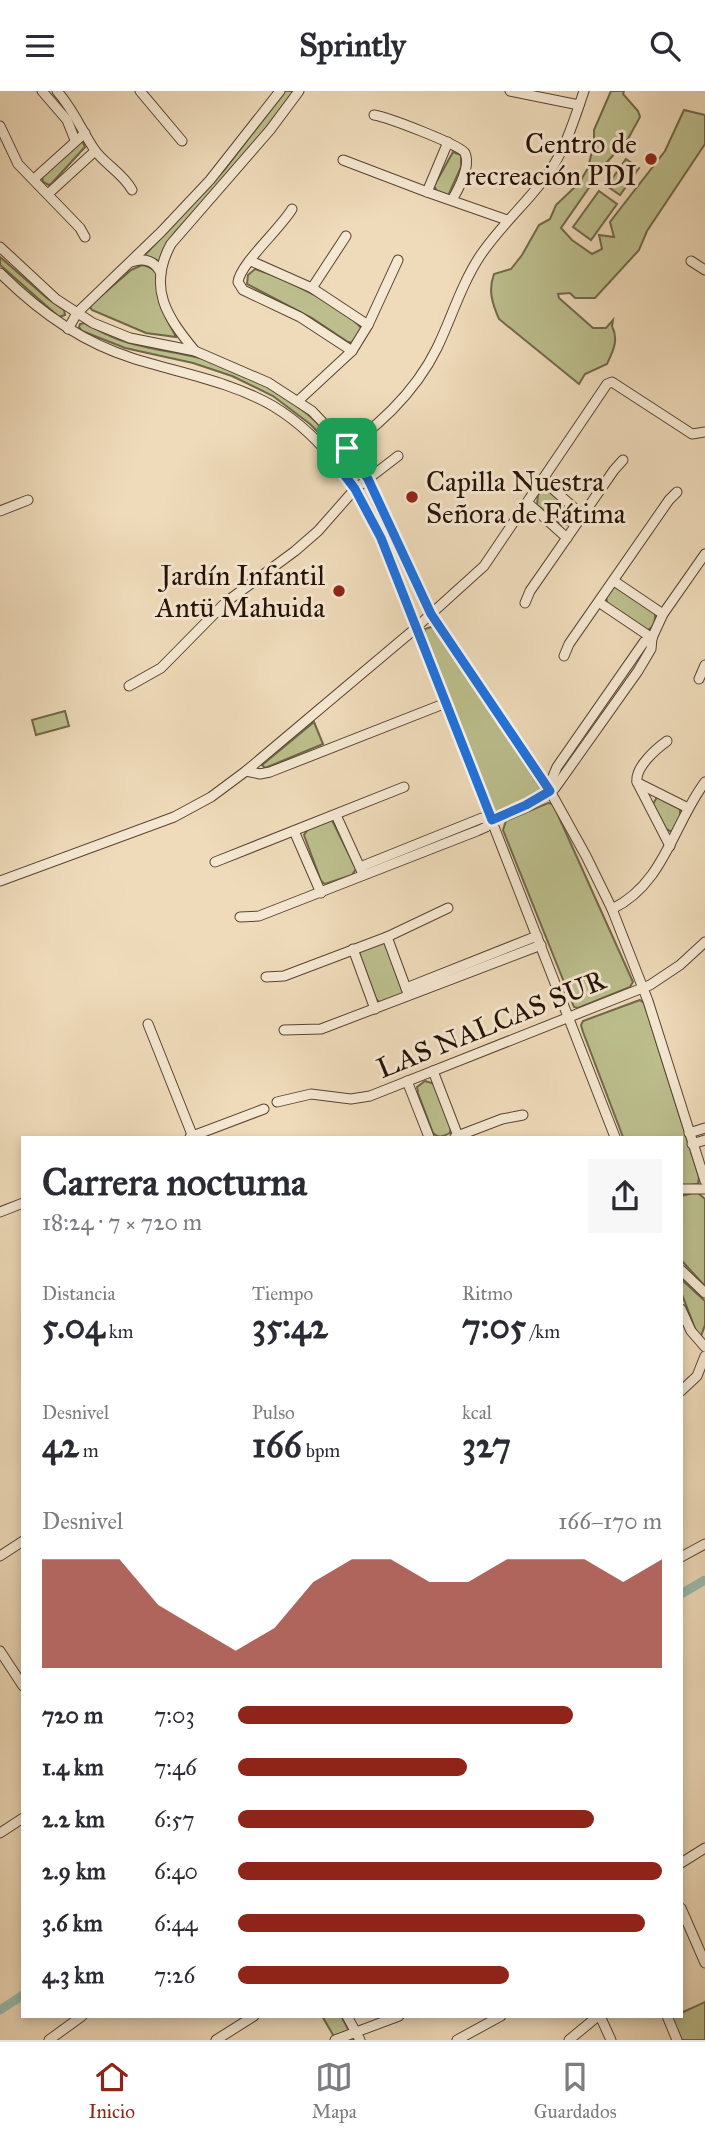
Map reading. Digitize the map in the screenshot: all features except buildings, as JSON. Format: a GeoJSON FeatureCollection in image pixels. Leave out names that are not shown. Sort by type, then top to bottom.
{"type":"FeatureCollection","features":[{"type":"Feature","properties":{"kind":"street"},"geometry":{"type":"LineString","coordinates":[[42,91],[67,120],[75,140]]}},
{"type":"Feature","properties":{"kind":"street"},"geometry":{"type":"LineString","coordinates":[[57,91],[95,151],[132,190]]}},
{"type":"Feature","properties":{"kind":"street"},"geometry":{"type":"LineString","coordinates":[[140,91],[182,141]]}},
{"type":"Feature","properties":{"kind":"street"},"geometry":{"type":"LineString","coordinates":[[68,329],[77,313],[210,180],[280,91]]}},
{"type":"Feature","properties":{"kind":"street"},"geometry":{"type":"LineString","coordinates":[[195,351],[166,310],[161,292],[161,274],[171,244],[270,130],[299,91]]}},
{"type":"Feature","properties":{"kind":"street"},"geometry":{"type":"LineString","coordinates":[[510,91],[579,104]]}},
{"type":"Feature","properties":{"kind":"street"},"geometry":{"type":"LineString","coordinates":[[331,457],[347,448],[389,412],[425,369],[469,275],[507,220],[553,166],[569,134],[584,91]]}},
{"type":"Feature","properties":{"kind":"street"},"geometry":{"type":"LineString","coordinates":[[374,115],[387,117],[460,147],[467,162],[452,200]]}},
{"type":"Feature","properties":{"kind":"street"},"geometry":{"type":"LineString","coordinates":[[0,126],[18,164],[80,228],[85,237]]}},
{"type":"Feature","properties":{"kind":"street"},"geometry":{"type":"LineString","coordinates":[[34,179],[85,133]]}},
{"type":"Feature","properties":{"kind":"street"},"geometry":{"type":"LineString","coordinates":[[427,192],[448,142]]}},
{"type":"Feature","properties":{"kind":"street"},"geometry":{"type":"LineString","coordinates":[[48,194],[95,151]]}},
{"type":"Feature","properties":{"kind":"street"},"geometry":{"type":"LineString","coordinates":[[343,159],[507,220]]}},
{"type":"Feature","properties":{"kind":"street"},"geometry":{"type":"LineString","coordinates":[[292,209],[239,277],[239,282],[243,290],[300,317],[352,351]]}},
{"type":"Feature","properties":{"kind":"street"},"geometry":{"type":"LineString","coordinates":[[312,288],[346,236]]}},
{"type":"Feature","properties":{"kind":"street"},"geometry":{"type":"LineString","coordinates":[[0,247],[56,299],[93,323],[130,338],[195,351],[242,369],[298,401],[324,422],[347,448],[368,479],[431,614],[550,791],[586,856],[643,988],[705,1181]]}},
{"type":"Feature","properties":{"kind":"street"},"geometry":{"type":"LineString","coordinates":[[130,262],[141,259],[151,262],[161,274]]}},
{"type":"Feature","properties":{"kind":"street"},"geometry":{"type":"LineString","coordinates":[[251,261],[312,288],[368,325]]}},
{"type":"Feature","properties":{"kind":"street"},"geometry":{"type":"LineString","coordinates":[[298,401],[352,351],[368,325],[398,261]]}},
{"type":"Feature","properties":{"kind":"street"},"geometry":{"type":"LineString","coordinates":[[691,261],[705,270]]}},
{"type":"Feature","properties":{"kind":"street"},"geometry":{"type":"LineString","coordinates":[[0,273],[37,307],[68,329],[119,354],[202,378],[259,399],[296,422],[331,457],[355,489],[381,538],[615,1136]]}},
{"type":"Feature","properties":{"kind":"street"},"geometry":{"type":"LineString","coordinates":[[0,881],[174,817],[211,797],[246,771],[484,566],[602,389],[612,382],[692,434],[705,432]]}},
{"type":"Feature","properties":{"kind":"street"},"geometry":{"type":"LineString","coordinates":[[129,686],[161,668],[226,602],[318,531],[355,489],[398,456]]}},
{"type":"Feature","properties":{"kind":"street"},"geometry":{"type":"LineString","coordinates":[[525,603],[530,591],[623,460]]}},
{"type":"Feature","properties":{"kind":"street"},"geometry":{"type":"LineString","coordinates":[[542,480],[583,516]]}},
{"type":"Feature","properties":{"kind":"street"},"geometry":{"type":"LineString","coordinates":[[564,656],[569,645],[677,492]]}},
{"type":"Feature","properties":{"kind":"street"},"geometry":{"type":"LineString","coordinates":[[0,511],[27,501]]}},
{"type":"Feature","properties":{"kind":"street"},"geometry":{"type":"LineString","coordinates":[[528,503],[567,538]]}},
{"type":"Feature","properties":{"kind":"street"},"geometry":{"type":"LineString","coordinates":[[240,917],[259,916],[321,893],[362,872],[477,831],[492,820],[550,791],[565,776],[638,671],[651,649],[652,638],[663,614],[705,554]]}},
{"type":"Feature","properties":{"kind":"street"},"geometry":{"type":"LineString","coordinates":[[614,582],[663,614]]}},
{"type":"Feature","properties":{"kind":"street"},"geometry":{"type":"LineString","coordinates":[[600,603],[652,638]]}},
{"type":"Feature","properties":{"kind":"street"},"geometry":{"type":"LineString","coordinates":[[699,679],[705,665]]}},
{"type":"Feature","properties":{"kind":"street"},"geometry":{"type":"LineString","coordinates":[[246,771],[260,774],[270,772],[446,703]]}},
{"type":"Feature","properties":{"kind":"street"},"geometry":{"type":"LineString","coordinates":[[667,741],[656,749],[637,773],[637,782],[670,846]]}},
{"type":"Feature","properties":{"kind":"street"},"geometry":{"type":"LineString","coordinates":[[637,782],[688,807]]}},
{"type":"Feature","properties":{"kind":"street"},"geometry":{"type":"LineString","coordinates":[[611,909],[625,901],[653,875],[688,807],[705,782]]}},
{"type":"Feature","properties":{"kind":"street"},"geometry":{"type":"LineString","coordinates":[[215,862],[404,787]]}},
{"type":"Feature","properties":{"kind":"street"},"geometry":{"type":"LineString","coordinates":[[336,815],[362,872]]}},
{"type":"Feature","properties":{"kind":"street"},"geometry":{"type":"LineString","coordinates":[[295,831],[321,893]]}},
{"type":"Feature","properties":{"kind":"street"},"geometry":{"type":"LineString","coordinates":[[266,977],[284,976],[387,937],[448,908]]}},
{"type":"Feature","properties":{"kind":"street"},"geometry":{"type":"LineString","coordinates":[[387,937],[407,992]]}},
{"type":"Feature","properties":{"kind":"street"},"geometry":{"type":"LineString","coordinates":[[284,1030],[321,1029],[376,1009],[407,992],[539,941]]}},
{"type":"Feature","properties":{"kind":"street","name":"LAS NALCAS SUR"},"geometry":{"type":"LineString","coordinates":[[278,1102],[311,1094],[357,1099],[407,1081],[643,988],[681,965],[705,941]]}},
{"type":"Feature","properties":{"kind":"street"},"geometry":{"type":"LineString","coordinates":[[353,949],[376,1009]]}},
{"type":"Feature","properties":{"kind":"street"},"geometry":{"type":"LineString","coordinates":[[148,1024],[191,1136]]}},
{"type":"Feature","properties":{"kind":"street"},"geometry":{"type":"LineString","coordinates":[[433,1071],[457,1136]]}},
{"type":"Feature","properties":{"kind":"street"},"geometry":{"type":"LineString","coordinates":[[407,1081],[429,1136]]}},
{"type":"Feature","properties":{"kind":"street"},"geometry":{"type":"LineString","coordinates":[[194,1136],[264,1109]]}},
{"type":"Feature","properties":{"kind":"street"},"geometry":{"type":"LineString","coordinates":[[460,1136],[507,1117],[523,1115]]}},
{"type":"Feature","properties":{"kind":"street"},"geometry":{"type":"LineString","coordinates":[[689,1133],[705,1128]]}},
{"type":"Feature","properties":{"kind":"street"},"geometry":{"type":"LineString","coordinates":[[692,1144],[705,1140]]}},
{"type":"Feature","properties":{"kind":"street"},"geometry":{"type":"LineString","coordinates":[[683,1189],[705,1189]]}},
{"type":"Feature","properties":{"kind":"street"},"geometry":{"type":"LineString","coordinates":[[0,1212],[21,1204]]}},
{"type":"Feature","properties":{"kind":"street"},"geometry":{"type":"LineString","coordinates":[[683,1272],[705,1293]]}},
{"type":"Feature","properties":{"kind":"street"},"geometry":{"type":"LineString","coordinates":[[684,1326],[705,1347]]}},
{"type":"Feature","properties":{"kind":"street"},"geometry":{"type":"LineString","coordinates":[[683,1389],[697,1376],[705,1356]]}},
{"type":"Feature","properties":{"kind":"street"},"geometry":{"type":"LineString","coordinates":[[0,1556],[21,1542]]}},
{"type":"Feature","properties":{"kind":"street"},"geometry":{"type":"LineString","coordinates":[[683,1556],[705,1544]]}},
{"type":"Feature","properties":{"kind":"street"},"geometry":{"type":"LineString","coordinates":[[0,1651],[21,1683]]}},
{"type":"Feature","properties":{"kind":"street"},"geometry":{"type":"LineString","coordinates":[[0,1833],[21,1819]]}},
{"type":"Feature","properties":{"kind":"street"},"geometry":{"type":"LineString","coordinates":[[683,1862],[705,1848]]}},
{"type":"Feature","properties":{"kind":"street"},"geometry":{"type":"LineString","coordinates":[[683,1913],[705,1963]]}},
{"type":"Feature","properties":{"kind":"street"},"geometry":{"type":"LineString","coordinates":[[49,2040],[79,2018]]}},
{"type":"Feature","properties":{"kind":"street"},"geometry":{"type":"LineString","coordinates":[[216,2040],[251,2018]]}},
{"type":"Feature","properties":{"kind":"street"},"geometry":{"type":"LineString","coordinates":[[348,2018],[358,2036]]}},
{"type":"Feature","properties":{"kind":"street"},"geometry":{"type":"LineString","coordinates":[[335,2040],[358,2036],[395,2018]]}},
{"type":"Feature","properties":{"kind":"street"},"geometry":{"type":"LineString","coordinates":[[457,2040],[497,2018]]}},
{"type":"Feature","properties":{"kind":"street"},"geometry":{"type":"LineString","coordinates":[[569,2040],[596,2018]]}},
{"type":"Feature","properties":{"kind":"street"},"geometry":{"type":"LineString","coordinates":[[600,2018],[611,2040]]}},
{"type":"Feature","properties":{"kind":"street"},"geometry":{"type":"LineString","coordinates":[[668,2018],[677,2040]]}},
{"type":"Feature","properties":{"kind":"green space"},"geometry":{"type":"Polygon","coordinates":[[[285,91],[294,91],[250,149],[175,232],[158,264],[144,256],[225,169],[285,91]]]}},
{"type":"Feature","properties":{"kind":"green space"},"geometry":{"type":"Polygon","coordinates":[[[611,91],[624,91],[623,94],[640,117],[628,139],[607,162],[561,228],[572,240],[592,254],[602,249],[599,235],[614,237],[610,222],[665,151],[684,110],[705,115],[705,144],[647,231],[639,250],[595,298],[575,298],[570,293],[558,294],[559,298],[593,328],[606,328],[613,320],[615,341],[607,364],[585,374],[579,384],[499,319],[491,286],[494,274],[511,269],[539,225],[550,219],[556,205],[579,183],[588,168],[594,130],[611,91]]]}},
{"type":"Feature","properties":{"kind":"green space"},"geometry":{"type":"Polygon","coordinates":[[[82,140],[85,147],[52,183],[49,185],[43,182],[42,177],[82,140]]]}},
{"type":"Feature","properties":{"kind":"green space"},"geometry":{"type":"Polygon","coordinates":[[[453,152],[461,155],[461,167],[448,196],[438,193],[434,186],[453,152]]]}},
{"type":"Feature","properties":{"kind":"green space"},"geometry":{"type":"Polygon","coordinates":[[[626,159],[639,168],[620,195],[607,186],[626,159]]]}},
{"type":"Feature","properties":{"kind":"green space"},"geometry":{"type":"Polygon","coordinates":[[[599,191],[617,204],[591,240],[573,227],[599,191]]]}},
{"type":"Feature","properties":{"kind":"green space"},"geometry":{"type":"Polygon","coordinates":[[[0,257],[64,310],[65,315],[59,317],[0,265],[0,257]]]}},
{"type":"Feature","properties":{"kind":"green space"},"geometry":{"type":"Polygon","coordinates":[[[142,265],[155,271],[158,277],[165,315],[176,337],[146,333],[90,307],[131,270],[142,265]]]}},
{"type":"Feature","properties":{"kind":"green space"},"geometry":{"type":"Polygon","coordinates":[[[255,269],[296,286],[342,311],[362,329],[354,343],[247,284],[248,275],[255,269]]]}},
{"type":"Feature","properties":{"kind":"green space"},"geometry":{"type":"Polygon","coordinates":[[[84,323],[123,341],[207,360],[242,373],[291,402],[334,439],[327,441],[310,424],[273,396],[232,376],[193,363],[125,348],[82,331],[79,327],[84,323]]]}},
{"type":"Feature","properties":{"kind":"green space"},"geometry":{"type":"Polygon","coordinates":[[[547,490],[573,511],[574,520],[570,525],[561,525],[537,505],[538,494],[547,490]]]}},
{"type":"Feature","properties":{"kind":"green space"},"geometry":{"type":"Polygon","coordinates":[[[614,586],[655,613],[655,621],[651,627],[647,630],[607,603],[606,595],[614,586]]]}},
{"type":"Feature","properties":{"kind":"green space"},"geometry":{"type":"Polygon","coordinates":[[[435,628],[543,792],[495,812],[424,634],[425,629],[435,628]]]}},
{"type":"Feature","properties":{"kind":"green space"},"geometry":{"type":"Polygon","coordinates":[[[65,711],[69,726],[36,735],[32,720],[65,711]]]}},
{"type":"Feature","properties":{"kind":"green space"},"geometry":{"type":"Polygon","coordinates":[[[314,722],[323,744],[265,768],[262,765],[314,722]]]}},
{"type":"Feature","properties":{"kind":"green space"},"geometry":{"type":"Polygon","coordinates":[[[657,797],[680,809],[680,817],[672,832],[666,829],[653,804],[657,797]]]}},
{"type":"Feature","properties":{"kind":"green space"},"geometry":{"type":"Polygon","coordinates":[[[548,803],[553,804],[633,982],[630,987],[578,1008],[574,1007],[503,830],[506,821],[548,803]]]}},
{"type":"Feature","properties":{"kind":"green space"},"geometry":{"type":"Polygon","coordinates":[[[332,820],[356,869],[352,875],[325,884],[321,881],[304,835],[308,829],[332,820]]]}},
{"type":"Feature","properties":{"kind":"green space"},"geometry":{"type":"Polygon","coordinates":[[[385,943],[404,991],[402,996],[380,1003],[376,999],[359,953],[385,943]]]}},
{"type":"Feature","properties":{"kind":"green space"},"geometry":{"type":"Polygon","coordinates":[[[640,1000],[644,1003],[699,1177],[698,1184],[683,1186],[683,1136],[623,1136],[583,1032],[583,1021],[640,1000]]]}},
{"type":"Feature","properties":{"kind":"green space"},"geometry":{"type":"Polygon","coordinates":[[[425,1081],[435,1084],[451,1126],[450,1133],[444,1136],[433,1133],[418,1093],[417,1087],[425,1081]]]}},
{"type":"Feature","properties":{"kind":"green space"},"geometry":{"type":"Polygon","coordinates":[[[697,1192],[705,1199],[705,1286],[683,1262],[683,1196],[697,1192]]]}},
{"type":"Feature","properties":{"kind":"green space"},"geometry":{"type":"Polygon","coordinates":[[[683,1281],[705,1301],[705,1325],[701,1336],[698,1336],[683,1297],[683,1281]]]}},
{"type":"Feature","properties":{"kind":"green space"},"geometry":{"type":"Polygon","coordinates":[[[705,2002],[705,2040],[681,2040],[671,2018],[683,2018],[683,2012],[705,2002]]]}},
{"type":"Feature","properties":{"kind":"green space"},"geometry":{"type":"Polygon","coordinates":[[[323,2018],[342,2018],[354,2040],[336,2040],[323,2018]]]}},
{"type":"Feature","properties":{"kind":"waterway"},"geometry":{"type":"LineString","coordinates":[[683,1593],[705,1580]]}},
{"type":"Feature","properties":{"kind":"waterway"},"geometry":{"type":"LineString","coordinates":[[0,2010],[21,1996]]}},
{"type":"Feature","properties":{"kind":"place","name":"Centro de recreación PDI"},"geometry":{"type":"Point","coordinates":[651,159]}},
{"type":"Feature","properties":{"kind":"place","name":"Capilla Nuestra Señora de Fátima"},"geometry":{"type":"Point","coordinates":[412,497]}},
{"type":"Feature","properties":{"kind":"place","name":"Jardín Infantil Antü Mahuida"},"geometry":{"type":"Point","coordinates":[339,591]}},
{"type":"Feature","properties":{"kind":"route"},"geometry":{"type":"LineString","coordinates":[[347,448],[368,479],[431,614],[550,791],[543,796],[492,820],[381,538],[365,505],[331,457],[347,448]]}}]}
